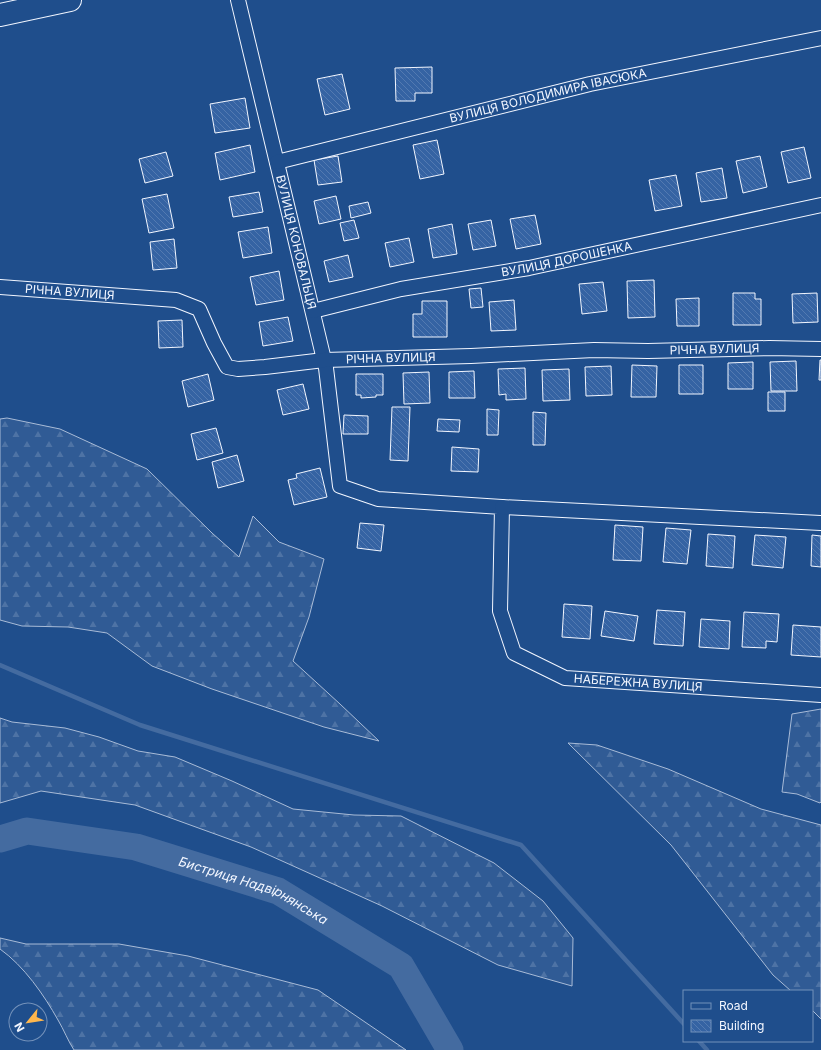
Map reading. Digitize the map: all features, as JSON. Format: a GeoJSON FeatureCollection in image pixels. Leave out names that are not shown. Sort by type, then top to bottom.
{"type":"FeatureCollection","features":[{"type":"Feature","properties":{"kind":"main road"},"geometry":{"type":"LineString","coordinates":[[0,15],[62,1]]}},
{"type":"Feature","properties":{"kind":"street","name":"ВУЛИЦЯ КОНОВАЛЬЦЯ"},"geometry":{"type":"LineString","coordinates":[[238,0],[324,360],[340,486],[378,498],[502,507]]}},
{"type":"Feature","properties":{"kind":"street","name":"ВУЛИЦЯ ВОЛОДИМИРА ІВАСЮКА"},"geometry":{"type":"LineString","coordinates":[[277,162],[590,84],[821,38]]}},
{"type":"Feature","properties":{"kind":"street","name":"ВУЛИЦЯ ДОРОШЕНКА"},"geometry":{"type":"LineString","coordinates":[[313,311],[401,289],[529,268],[821,205]]}},
{"type":"Feature","properties":{"kind":"street","name":"РІЧНА ВУЛИЦЯ"},"geometry":{"type":"LineString","coordinates":[[0,287],[176,300],[199,309],[214,343],[227,367],[238,369],[324,360],[471,356],[594,350],[769,348],[821,349]]}},
{"type":"Feature","properties":{"kind":"street"},"geometry":{"type":"LineString","coordinates":[[502,507],[821,523]]}},
{"type":"Feature","properties":{"kind":"street","name":"НАБЕРЕЖНА ВУЛИЦЯ"},"geometry":{"type":"LineString","coordinates":[[502,507],[500,610],[514,654],[565,678],[821,695]]}},
{"type":"Feature","properties":{"kind":"green space"},"geometry":{"type":"Polygon","coordinates":[[[7,418],[60,429],[147,469],[212,533],[239,557],[253,516],[279,542],[324,559],[309,617],[293,661],[379,741],[324,727],[212,689],[152,666],[107,633],[68,627],[22,626],[0,620],[0,419],[7,418]]]}},
{"type":"Feature","properties":{"kind":"green space"},"geometry":{"type":"Polygon","coordinates":[[[821,709],[820,803],[797,794],[782,792],[792,714],[821,709]]]}},
{"type":"Feature","properties":{"kind":"green space"},"geometry":{"type":"Polygon","coordinates":[[[0,718],[12,722],[65,728],[99,737],[138,751],[175,757],[293,809],[354,815],[401,816],[494,863],[543,901],[573,938],[572,986],[498,965],[382,906],[251,847],[135,805],[41,791],[0,803],[0,718]]]}},
{"type":"Feature","properties":{"kind":"green space"},"geometry":{"type":"Polygon","coordinates":[[[568,743],[597,745],[668,769],[761,809],[821,825],[821,1019],[813,1011],[813,990],[790,990],[773,975],[671,845],[568,743]]]}},
{"type":"Feature","properties":{"kind":"green space"},"geometry":{"type":"Polygon","coordinates":[[[0,938],[26,944],[119,944],[188,956],[318,990],[406,1050],[74,1050],[48,1002],[40,991],[25,972],[0,949],[0,938]]]}},
{"type":"Feature","properties":{"kind":"building"},"geometry":{"type":"Polygon","coordinates":[[[432,67],[432,93],[415,93],[415,101],[396,101],[395,68],[432,67]]]}},
{"type":"Feature","properties":{"kind":"building"},"geometry":{"type":"Polygon","coordinates":[[[342,74],[350,109],[325,115],[317,79],[342,74]]]}},
{"type":"Feature","properties":{"kind":"building"},"geometry":{"type":"Polygon","coordinates":[[[245,98],[250,128],[215,133],[210,104],[245,98]]]}},
{"type":"Feature","properties":{"kind":"building"},"geometry":{"type":"Polygon","coordinates":[[[437,140],[444,174],[420,179],[413,145],[437,140]]]}},
{"type":"Feature","properties":{"kind":"building"},"geometry":{"type":"Polygon","coordinates":[[[250,145],[255,172],[220,180],[215,153],[250,145]]]}},
{"type":"Feature","properties":{"kind":"building"},"geometry":{"type":"Polygon","coordinates":[[[804,147],[811,178],[788,183],[781,152],[804,147]]]}},
{"type":"Feature","properties":{"kind":"building"},"geometry":{"type":"Polygon","coordinates":[[[166,152],[173,176],[145,183],[139,159],[166,152]]]}},
{"type":"Feature","properties":{"kind":"building"},"geometry":{"type":"Polygon","coordinates":[[[338,156],[342,182],[318,185],[314,160],[338,156]]]}},
{"type":"Feature","properties":{"kind":"building"},"geometry":{"type":"Polygon","coordinates":[[[760,156],[767,187],[743,193],[736,161],[760,156]]]}},
{"type":"Feature","properties":{"kind":"building"},"geometry":{"type":"Polygon","coordinates":[[[722,168],[727,198],[701,202],[696,173],[722,168]]]}},
{"type":"Feature","properties":{"kind":"building"},"geometry":{"type":"Polygon","coordinates":[[[676,175],[682,206],[655,211],[649,180],[676,175]]]}},
{"type":"Feature","properties":{"kind":"building"},"geometry":{"type":"Polygon","coordinates":[[[259,192],[263,212],[233,217],[229,197],[259,192]]]}},
{"type":"Feature","properties":{"kind":"building"},"geometry":{"type":"Polygon","coordinates":[[[167,194],[174,228],[149,233],[142,199],[167,194]]]}},
{"type":"Feature","properties":{"kind":"building"},"geometry":{"type":"Polygon","coordinates":[[[336,196],[341,219],[319,224],[314,201],[336,196]]]}},
{"type":"Feature","properties":{"kind":"building"},"geometry":{"type":"Polygon","coordinates":[[[368,202],[371,213],[351,218],[349,206],[368,202]]]}},
{"type":"Feature","properties":{"kind":"building"},"geometry":{"type":"Polygon","coordinates":[[[535,215],[541,244],[516,249],[510,219],[535,215]]]}},
{"type":"Feature","properties":{"kind":"building"},"geometry":{"type":"Polygon","coordinates":[[[354,220],[359,238],[344,241],[340,223],[354,220]]]}},
{"type":"Feature","properties":{"kind":"building"},"geometry":{"type":"Polygon","coordinates":[[[491,220],[496,246],[473,250],[468,224],[491,220]]]}},
{"type":"Feature","properties":{"kind":"building"},"geometry":{"type":"Polygon","coordinates":[[[452,224],[457,254],[433,258],[428,229],[452,224]]]}},
{"type":"Feature","properties":{"kind":"building"},"geometry":{"type":"Polygon","coordinates":[[[268,227],[272,253],[243,258],[238,232],[268,227]]]}},
{"type":"Feature","properties":{"kind":"building"},"geometry":{"type":"Polygon","coordinates":[[[409,238],[414,262],[390,267],[385,243],[409,238]]]}},
{"type":"Feature","properties":{"kind":"building"},"geometry":{"type":"Polygon","coordinates":[[[174,239],[177,268],[153,270],[150,242],[174,239]]]}},
{"type":"Feature","properties":{"kind":"building"},"geometry":{"type":"Polygon","coordinates":[[[348,255],[353,277],[329,282],[324,261],[348,255]]]}},
{"type":"Feature","properties":{"kind":"building"},"geometry":{"type":"Polygon","coordinates":[[[279,271],[284,300],[256,305],[250,277],[279,271]]]}},
{"type":"Feature","properties":{"kind":"building"},"geometry":{"type":"Polygon","coordinates":[[[654,280],[655,317],[628,318],[627,281],[654,280]]]}},
{"type":"Feature","properties":{"kind":"building"},"geometry":{"type":"Polygon","coordinates":[[[603,282],[607,311],[582,314],[579,284],[603,282]]]}},
{"type":"Feature","properties":{"kind":"building"},"geometry":{"type":"Polygon","coordinates":[[[481,288],[483,307],[471,308],[469,289],[481,288]]]}},
{"type":"Feature","properties":{"kind":"building"},"geometry":{"type":"Polygon","coordinates":[[[733,293],[755,293],[755,299],[761,299],[761,325],[733,325],[733,293]]]}},
{"type":"Feature","properties":{"kind":"building"},"geometry":{"type":"Polygon","coordinates":[[[817,293],[818,322],[793,323],[792,294],[817,293]]]}},
{"type":"Feature","properties":{"kind":"building"},"geometry":{"type":"Polygon","coordinates":[[[699,298],[699,326],[677,326],[676,299],[699,298]]]}},
{"type":"Feature","properties":{"kind":"building"},"geometry":{"type":"Polygon","coordinates":[[[514,300],[516,330],[491,331],[489,302],[514,300]]]}},
{"type":"Feature","properties":{"kind":"building"},"geometry":{"type":"Polygon","coordinates":[[[422,301],[447,301],[447,337],[413,337],[413,314],[422,314],[422,301]]]}},
{"type":"Feature","properties":{"kind":"building"},"geometry":{"type":"Polygon","coordinates":[[[288,317],[293,341],[263,346],[259,322],[288,317]]]}},
{"type":"Feature","properties":{"kind":"building"},"geometry":{"type":"Polygon","coordinates":[[[182,320],[183,347],[159,348],[158,321],[182,320]]]}},
{"type":"Feature","properties":{"kind":"building"},"geometry":{"type":"Polygon","coordinates":[[[820,360],[821,380],[819,380],[820,360]]]}},
{"type":"Feature","properties":{"kind":"building"},"geometry":{"type":"Polygon","coordinates":[[[796,361],[797,391],[771,391],[770,362],[796,361]]]}},
{"type":"Feature","properties":{"kind":"building"},"geometry":{"type":"Polygon","coordinates":[[[753,362],[753,389],[728,389],[728,363],[753,362]]]}},
{"type":"Feature","properties":{"kind":"building"},"geometry":{"type":"Polygon","coordinates":[[[632,365],[657,366],[656,397],[631,397],[632,365]]]}},
{"type":"Feature","properties":{"kind":"building"},"geometry":{"type":"Polygon","coordinates":[[[679,365],[703,365],[703,394],[679,394],[679,365]]]}},
{"type":"Feature","properties":{"kind":"building"},"geometry":{"type":"Polygon","coordinates":[[[611,366],[612,395],[586,396],[585,367],[611,366]]]}},
{"type":"Feature","properties":{"kind":"building"},"geometry":{"type":"Polygon","coordinates":[[[525,368],[526,399],[506,400],[506,394],[499,395],[498,369],[525,368]]]}},
{"type":"Feature","properties":{"kind":"building"},"geometry":{"type":"Polygon","coordinates":[[[569,369],[570,400],[543,401],[542,370],[569,369]]]}},
{"type":"Feature","properties":{"kind":"building"},"geometry":{"type":"Polygon","coordinates":[[[474,371],[475,398],[449,398],[449,372],[474,371]]]}},
{"type":"Feature","properties":{"kind":"building"},"geometry":{"type":"Polygon","coordinates":[[[429,372],[430,403],[404,404],[403,373],[429,372]]]}},
{"type":"Feature","properties":{"kind":"building"},"geometry":{"type":"Polygon","coordinates":[[[208,374],[214,400],[188,407],[182,381],[208,374]]]}},
{"type":"Feature","properties":{"kind":"building"},"geometry":{"type":"Polygon","coordinates":[[[356,374],[383,374],[383,395],[361,398],[361,395],[356,395],[356,374]]]}},
{"type":"Feature","properties":{"kind":"building"},"geometry":{"type":"Polygon","coordinates":[[[303,384],[309,409],[283,415],[277,390],[303,384]]]}},
{"type":"Feature","properties":{"kind":"building"},"geometry":{"type":"Polygon","coordinates":[[[768,392],[785,392],[785,411],[768,411],[768,392]]]}},
{"type":"Feature","properties":{"kind":"building"},"geometry":{"type":"Polygon","coordinates":[[[392,407],[410,407],[408,461],[390,460],[392,407]]]}},
{"type":"Feature","properties":{"kind":"building"},"geometry":{"type":"Polygon","coordinates":[[[487,409],[499,410],[498,435],[487,435],[487,409]]]}},
{"type":"Feature","properties":{"kind":"building"},"geometry":{"type":"Polygon","coordinates":[[[533,412],[546,413],[545,445],[533,445],[533,412]]]}},
{"type":"Feature","properties":{"kind":"building"},"geometry":{"type":"Polygon","coordinates":[[[344,415],[368,416],[368,434],[343,434],[344,415]]]}},
{"type":"Feature","properties":{"kind":"building"},"geometry":{"type":"Polygon","coordinates":[[[438,419],[460,420],[459,432],[437,431],[438,419]]]}},
{"type":"Feature","properties":{"kind":"building"},"geometry":{"type":"Polygon","coordinates":[[[216,428],[223,453],[197,460],[191,434],[216,428]]]}},
{"type":"Feature","properties":{"kind":"building"},"geometry":{"type":"Polygon","coordinates":[[[452,447],[479,449],[478,472],[451,471],[452,447]]]}},
{"type":"Feature","properties":{"kind":"building"},"geometry":{"type":"Polygon","coordinates":[[[237,455],[244,481],[218,488],[212,462],[237,455]]]}},
{"type":"Feature","properties":{"kind":"building"},"geometry":{"type":"Polygon","coordinates":[[[320,468],[327,497],[294,505],[288,480],[297,478],[296,474],[320,468]]]}},
{"type":"Feature","properties":{"kind":"building"},"geometry":{"type":"Polygon","coordinates":[[[360,523],[384,525],[381,551],[357,548],[360,523]]]}},
{"type":"Feature","properties":{"kind":"building"},"geometry":{"type":"Polygon","coordinates":[[[615,525],[643,527],[641,561],[613,560],[615,525]]]}},
{"type":"Feature","properties":{"kind":"building"},"geometry":{"type":"Polygon","coordinates":[[[666,528],[691,530],[687,564],[663,562],[666,528]]]}},
{"type":"Feature","properties":{"kind":"building"},"geometry":{"type":"Polygon","coordinates":[[[708,534],[735,536],[733,568],[706,566],[708,534]]]}},
{"type":"Feature","properties":{"kind":"building"},"geometry":{"type":"Polygon","coordinates":[[[755,535],[786,537],[783,568],[752,565],[755,535]]]}},
{"type":"Feature","properties":{"kind":"building"},"geometry":{"type":"Polygon","coordinates":[[[812,535],[821,536],[821,567],[811,566],[812,535]]]}},
{"type":"Feature","properties":{"kind":"building"},"geometry":{"type":"Polygon","coordinates":[[[564,604],[592,606],[590,639],[562,637],[564,604]]]}},
{"type":"Feature","properties":{"kind":"building"},"geometry":{"type":"Polygon","coordinates":[[[657,610],[685,612],[683,646],[654,644],[657,610]]]}},
{"type":"Feature","properties":{"kind":"building"},"geometry":{"type":"Polygon","coordinates":[[[605,611],[638,616],[634,641],[601,636],[605,611]]]}},
{"type":"Feature","properties":{"kind":"building"},"geometry":{"type":"Polygon","coordinates":[[[744,612],[779,614],[777,642],[766,641],[766,648],[742,647],[744,612]]]}},
{"type":"Feature","properties":{"kind":"building"},"geometry":{"type":"Polygon","coordinates":[[[701,619],[730,621],[729,649],[699,647],[701,619]]]}},
{"type":"Feature","properties":{"kind":"building"},"geometry":{"type":"Polygon","coordinates":[[[793,625],[821,627],[821,657],[791,655],[793,625]]]}},
{"type":"Feature","properties":{"kind":"waterway"},"geometry":{"type":"LineString","coordinates":[[0,665],[140,725],[521,845],[683,1023]]}},
{"type":"Feature","properties":{"kind":"waterway","name":"Бистриця Надвірнянська"},"geometry":{"type":"LineString","coordinates":[[0,839],[27,831],[136,847],[278,891],[401,966],[450,1050]]}},
{"type":"Feature","properties":{"kind":"waterway"},"geometry":{"type":"LineString","coordinates":[[700,1042],[707,1050]]}}]}
